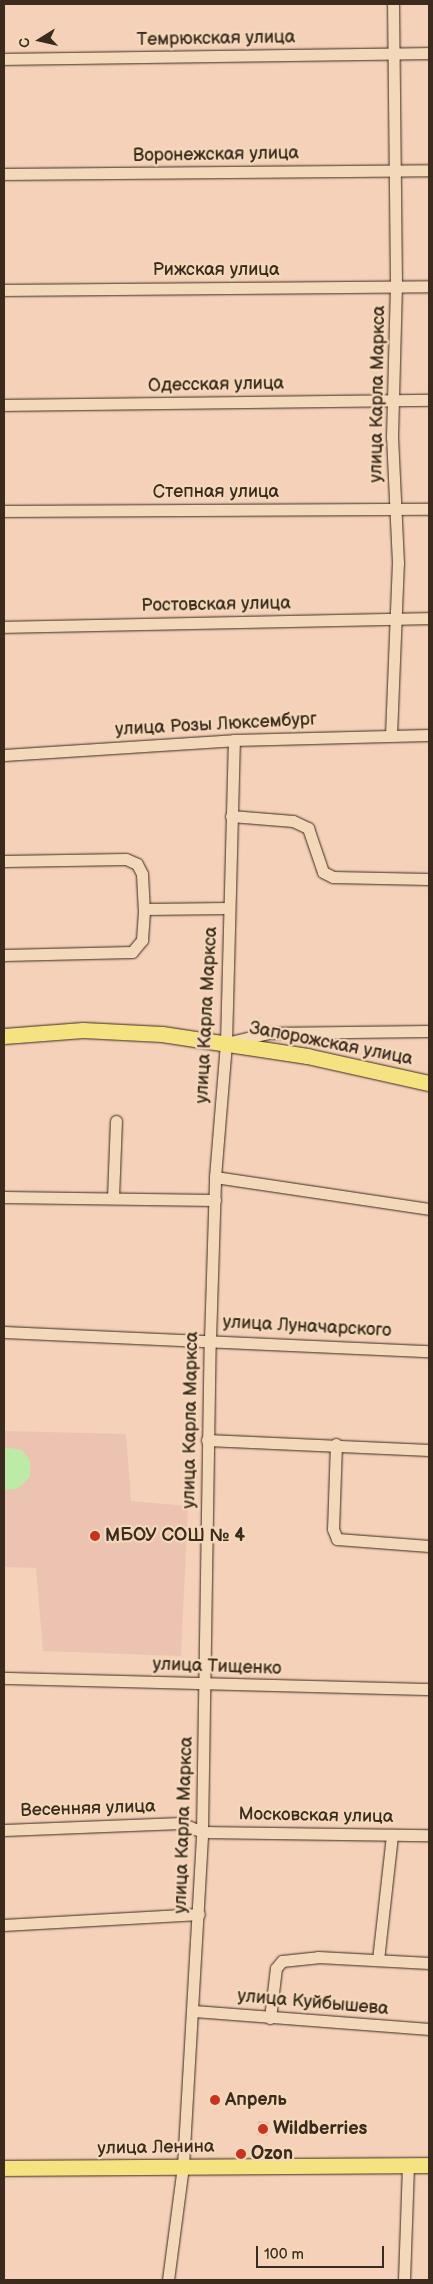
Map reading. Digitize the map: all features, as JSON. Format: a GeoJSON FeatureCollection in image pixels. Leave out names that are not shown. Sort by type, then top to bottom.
{"type":"FeatureCollection","features":[{"type":"Feature","properties":{"kind":"main road","name":"Запорожская улица"},"geometry":{"type":"LineString","coordinates":[[4,1036],[83,1030],[226,1043],[429,1083]]}},
{"type":"Feature","properties":{"kind":"main road","name":"улица Ленина"},"geometry":{"type":"LineString","coordinates":[[4,2168],[429,2165]]}},
{"type":"Feature","properties":{"kind":"street","name":"улица Карла Маркса"},"geometry":{"type":"LineString","coordinates":[[391,735],[396,618],[394,400],[396,286],[393,4]]}},
{"type":"Feature","properties":{"kind":"street","name":"Темрюкская улица"},"geometry":{"type":"LineString","coordinates":[[4,59],[429,53]]}},
{"type":"Feature","properties":{"kind":"street","name":"Воронежская улица"},"geometry":{"type":"LineString","coordinates":[[4,174],[429,170]]}},
{"type":"Feature","properties":{"kind":"street","name":"Рижская улица"},"geometry":{"type":"LineString","coordinates":[[4,290],[429,286]]}},
{"type":"Feature","properties":{"kind":"street","name":"Одесская улица"},"geometry":{"type":"LineString","coordinates":[[4,405],[429,400]]}},
{"type":"Feature","properties":{"kind":"street","name":"Степная улица"},"geometry":{"type":"LineString","coordinates":[[4,511],[429,509]]}},
{"type":"Feature","properties":{"kind":"street","name":"Ростовская улица"},"geometry":{"type":"LineString","coordinates":[[4,627],[429,618]]}},
{"type":"Feature","properties":{"kind":"street","name":"улица Розы Люксембург"},"geometry":{"type":"LineString","coordinates":[[4,755],[234,740],[429,735]]}},
{"type":"Feature","properties":{"kind":"street","name":"улица Карла Маркса"},"geometry":{"type":"LineString","coordinates":[[168,2280],[183,2166],[194,2011],[202,1832],[206,1686],[207,1440],[215,1177],[226,1043],[234,740]]}},
{"type":"Feature","properties":{"kind":"street"},"geometry":{"type":"LineString","coordinates":[[231,816],[293,821],[308,828],[323,872],[332,877],[429,879]]}},
{"type":"Feature","properties":{"kind":"street"},"geometry":{"type":"LineString","coordinates":[[4,861],[126,859],[137,864],[142,874],[144,909],[142,940],[132,952],[4,954]]}},
{"type":"Feature","properties":{"kind":"street"},"geometry":{"type":"LineString","coordinates":[[144,909],[229,908]]}},
{"type":"Feature","properties":{"kind":"street"},"geometry":{"type":"LineString","coordinates":[[226,1043],[268,1033],[429,1031]]}},
{"type":"Feature","properties":{"kind":"street"},"geometry":{"type":"LineString","coordinates":[[113,1198],[116,1121]]}},
{"type":"Feature","properties":{"kind":"street"},"geometry":{"type":"LineString","coordinates":[[215,1177],[429,1209]]}},
{"type":"Feature","properties":{"kind":"street"},"geometry":{"type":"LineString","coordinates":[[4,1197],[215,1200]]}},
{"type":"Feature","properties":{"kind":"street","name":"улица Луначарского"},"geometry":{"type":"LineString","coordinates":[[4,1332],[429,1351]]}},
{"type":"Feature","properties":{"kind":"street"},"geometry":{"type":"LineString","coordinates":[[207,1440],[336,1444],[429,1450]]}},
{"type":"Feature","properties":{"kind":"street"},"geometry":{"type":"LineString","coordinates":[[336,1444],[333,1529],[337,1539],[429,1546]]}},
{"type":"Feature","properties":{"kind":"street","name":"улица Тищенко"},"geometry":{"type":"LineString","coordinates":[[4,1678],[206,1686],[429,1689]]}},
{"type":"Feature","properties":{"kind":"street","name":"Весенняя улица"},"geometry":{"type":"LineString","coordinates":[[4,1830],[181,1823],[202,1832]]}},
{"type":"Feature","properties":{"kind":"street","name":"Московская улица"},"geometry":{"type":"LineString","coordinates":[[202,1832],[429,1835]]}},
{"type":"Feature","properties":{"kind":"street"},"geometry":{"type":"LineString","coordinates":[[378,1960],[392,1835]]}},
{"type":"Feature","properties":{"kind":"street"},"geometry":{"type":"LineString","coordinates":[[4,1925],[198,1914]]}},
{"type":"Feature","properties":{"kind":"street"},"geometry":{"type":"LineString","coordinates":[[270,2018],[276,1968],[282,1961],[318,1957],[429,1963]]}},
{"type":"Feature","properties":{"kind":"street","name":"улица Куйбышева"},"geometry":{"type":"LineString","coordinates":[[194,2011],[429,2029]]}},
{"type":"Feature","properties":{"kind":"street"},"geometry":{"type":"LineString","coordinates":[[404,2280],[408,2165]]}},
{"type":"Feature","properties":{"kind":"shaded area","name":"МБОУ СОШ № 4"},"geometry":{"type":"Polygon","coordinates":[[[4,1431],[126,1434],[131,1501],[188,1506],[181,1656],[43,1651],[36,1568],[4,1567],[4,1431]]]}},
{"type":"Feature","properties":{"kind":"green space"},"geometry":{"type":"Polygon","coordinates":[[[4,1447],[22,1450],[30,1461],[30,1477],[17,1489],[4,1490],[4,1447]]]}},
{"type":"Feature","properties":{"kind":"building","name":"Wildberries"},"geometry":{"type":"Polygon","coordinates":[[[258,2121],[269,2122],[268,2136],[257,2135],[258,2121]]]}},
{"type":"Feature","properties":{"kind":"place","name":"МБОУ СОШ № 4"},"geometry":{"type":"Point","coordinates":[95,1536]}},
{"type":"Feature","properties":{"kind":"place","name":"Апрель"},"geometry":{"type":"Point","coordinates":[215,2100]}},
{"type":"Feature","properties":{"kind":"place","name":"Wildberries"},"geometry":{"type":"Point","coordinates":[263,2129]}},
{"type":"Feature","properties":{"kind":"place","name":"Ozon"},"geometry":{"type":"Point","coordinates":[241,2154]}}]}
